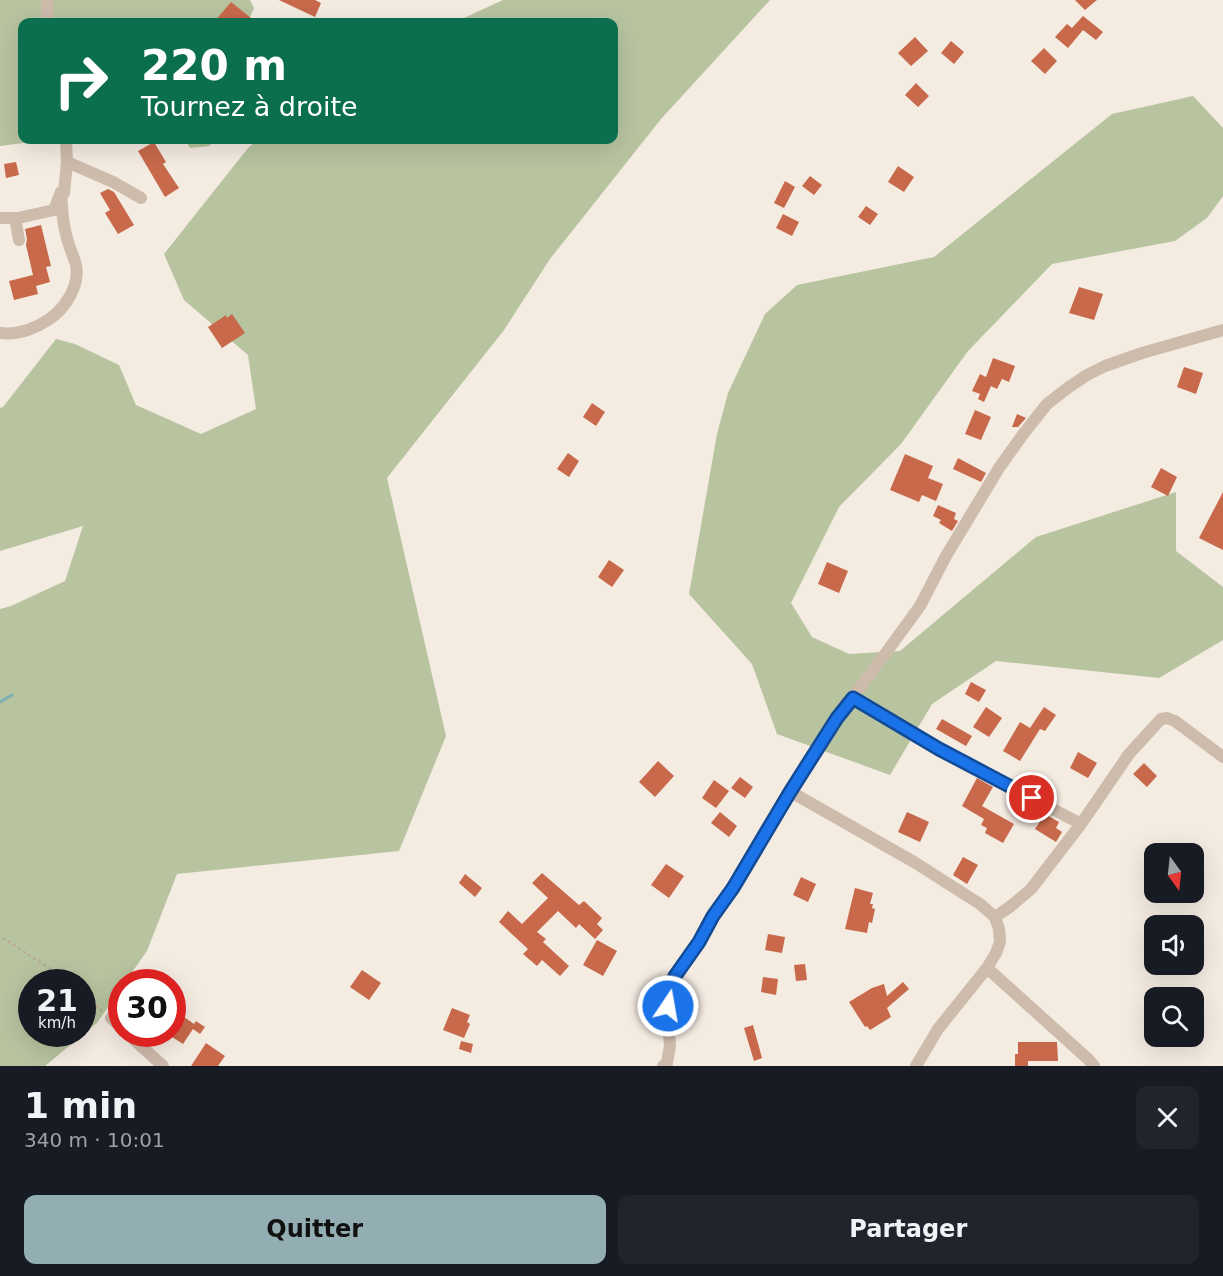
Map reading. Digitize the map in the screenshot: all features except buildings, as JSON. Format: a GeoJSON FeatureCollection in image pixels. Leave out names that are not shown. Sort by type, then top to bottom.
{"type":"FeatureCollection","features":[{"type":"Feature","properties":{"kind":"street"},"geometry":{"type":"LineString","coordinates":[[47,0],[48,18]]}},
{"type":"Feature","properties":{"kind":"street"},"geometry":{"type":"LineString","coordinates":[[0,218],[18,218],[54,210],[61,192],[64,193],[66,144]]}},
{"type":"Feature","properties":{"kind":"street"},"geometry":{"type":"LineString","coordinates":[[67,162],[113,182],[141,198]]}},
{"type":"Feature","properties":{"kind":"street"},"geometry":{"type":"LineString","coordinates":[[0,333],[26,332],[43,323],[65,306],[71,294],[76,268],[64,226],[61,192]]}},
{"type":"Feature","properties":{"kind":"street"},"geometry":{"type":"LineString","coordinates":[[18,218],[16,224],[19,240]]}},
{"type":"Feature","properties":{"kind":"street"},"geometry":{"type":"LineString","coordinates":[[663,1066],[667,1063],[670,1046],[669,992],[675,976],[733,888],[837,718],[920,606],[946,556],[1023,433],[1047,404],[1087,375],[1142,353],[1223,330]]}},
{"type":"Feature","properties":{"kind":"street"},"geometry":{"type":"LineString","coordinates":[[853,698],[939,749],[1082,824]]}},
{"type":"Feature","properties":{"kind":"street"},"geometry":{"type":"LineString","coordinates":[[995,917],[1031,889],[1082,824],[1129,754],[1161,719],[1167,718],[1175,721],[1223,757]]}},
{"type":"Feature","properties":{"kind":"street"},"geometry":{"type":"LineString","coordinates":[[790,792],[914,862],[980,904],[995,917],[1000,942],[996,953],[987,968],[939,1029],[916,1066]]}},
{"type":"Feature","properties":{"kind":"street"},"geometry":{"type":"LineString","coordinates":[[987,968],[1094,1066]]}},
{"type":"Feature","properties":{"kind":"street"},"geometry":{"type":"LineString","coordinates":[[142,1047],[163,1066]]}},
{"type":"Feature","properties":{"kind":"path"},"geometry":{"type":"LineString","coordinates":[[3,938],[50,969]]}},
{"type":"Feature","properties":{"kind":"path"},"geometry":{"type":"LineString","coordinates":[[96,1006],[108,1016]]}},
{"type":"Feature","properties":{"kind":"green space"},"geometry":{"type":"Polygon","coordinates":[[[0,0],[250,0],[254,8],[250,18],[18,18],[18,144],[0,146],[0,0]]]}},
{"type":"Feature","properties":{"kind":"green space"},"geometry":{"type":"Polygon","coordinates":[[[503,0],[770,0],[661,119],[550,259],[504,330],[387,478],[446,736],[399,851],[177,874],[147,951],[134,969],[108,969],[108,1007],[96,1024],[96,969],[18,969],[18,1047],[68,1047],[45,1066],[0,1066],[0,609],[65,581],[83,526],[0,551],[0,408],[56,339],[75,344],[119,365],[136,405],[201,434],[256,409],[248,355],[184,300],[164,254],[252,144],[618,144],[618,18],[464,18],[503,0]]]}},
{"type":"Feature","properties":{"kind":"green space"},"geometry":{"type":"Polygon","coordinates":[[[1193,96],[1223,128],[1223,196],[1207,218],[1175,241],[1052,264],[968,351],[901,444],[839,507],[791,603],[812,637],[849,654],[900,651],[1036,537],[1176,492],[1176,551],[1223,587],[1223,640],[1159,678],[996,661],[932,704],[890,775],[777,734],[752,664],[689,594],[717,434],[728,393],[765,314],[797,285],[934,257],[1112,114],[1193,96]]]}},
{"type":"Feature","properties":{"kind":"green space"},"geometry":{"type":"Polygon","coordinates":[[[188,144],[211,144],[210,146],[190,148],[188,144]]]}},
{"type":"Feature","properties":{"kind":"waterway"},"geometry":{"type":"LineString","coordinates":[[0,702],[12,695]]}},
{"type":"Feature","properties":{"kind":"route"},"geometry":{"type":"LineString","coordinates":[[668,1006],[669,992],[675,976],[733,888],[837,718],[853,698],[939,749],[1032,798]]}}]}
